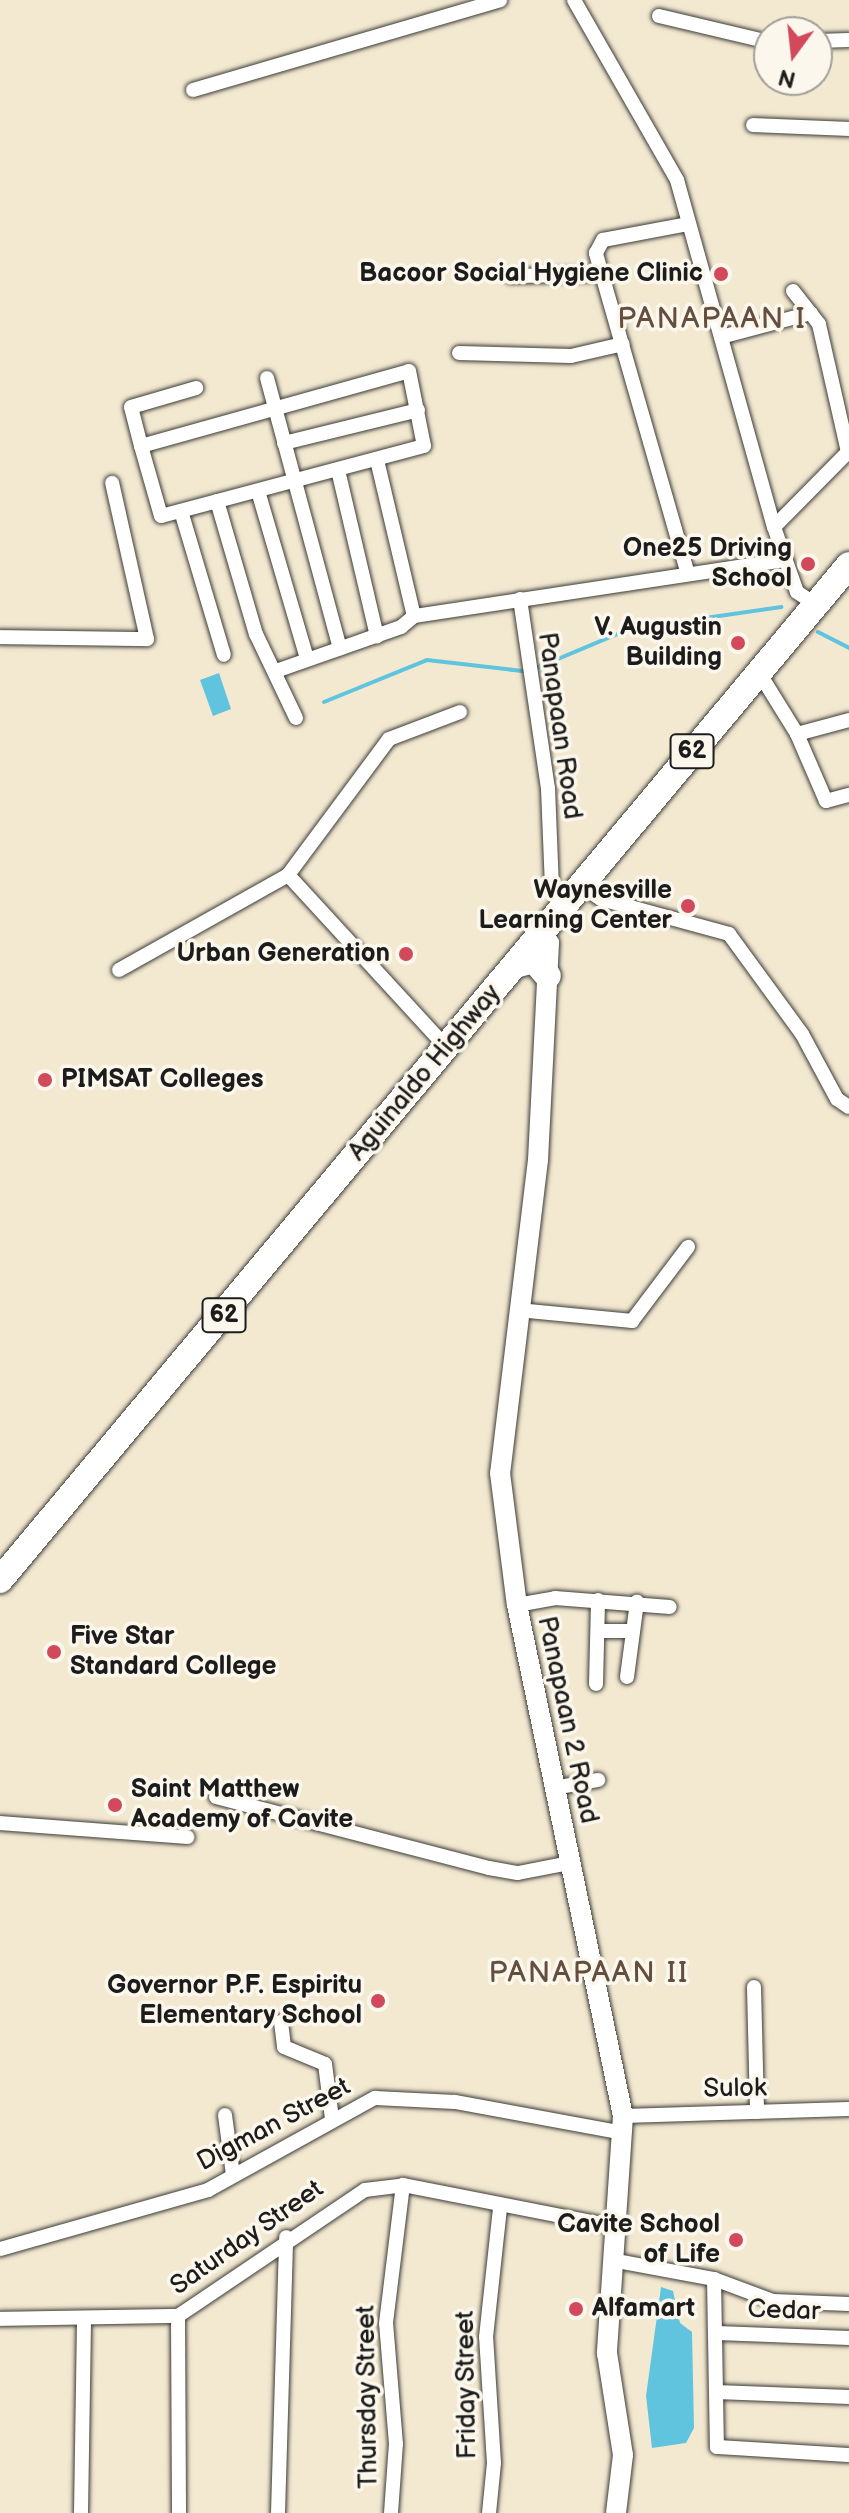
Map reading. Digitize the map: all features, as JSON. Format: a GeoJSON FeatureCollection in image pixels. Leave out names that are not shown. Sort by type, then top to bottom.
{"type":"FeatureCollection","features":[{"type":"Feature","properties":{"kind":"highway","name":"Aguinaldo Highway"},"geometry":{"type":"LineString","coordinates":[[0,1580],[849,565]]}},
{"type":"Feature","properties":{"kind":"highway"},"geometry":{"type":"LineString","coordinates":[[515,965],[534,960],[548,976]]}},
{"type":"Feature","properties":{"kind":"street"},"geometry":{"type":"LineString","coordinates":[[193,90],[500,0]]}},
{"type":"Feature","properties":{"kind":"street"},"geometry":{"type":"LineString","coordinates":[[574,0],[677,180],[774,527],[797,592],[816,605]]}},
{"type":"Feature","properties":{"kind":"street"},"geometry":{"type":"LineString","coordinates":[[659,16],[753,38]]}},
{"type":"Feature","properties":{"kind":"street"},"geometry":{"type":"LineString","coordinates":[[753,125],[849,129]]}},
{"type":"Feature","properties":{"kind":"street"},"geometry":{"type":"LineString","coordinates":[[687,571],[596,253],[603,240],[688,224]]}},
{"type":"Feature","properties":{"kind":"street"},"geometry":{"type":"LineString","coordinates":[[511,276],[603,274]]}},
{"type":"Feature","properties":{"kind":"street"},"geometry":{"type":"LineString","coordinates":[[774,527],[848,452],[848,431],[811,313],[793,291]]}},
{"type":"Feature","properties":{"kind":"street"},"geometry":{"type":"LineString","coordinates":[[721,337],[811,313]]}},
{"type":"Feature","properties":{"kind":"street"},"geometry":{"type":"LineString","coordinates":[[459,353],[571,356],[623,344]]}},
{"type":"Feature","properties":{"kind":"street"},"geometry":{"type":"LineString","coordinates":[[141,446],[274,404],[409,371],[425,445],[161,516],[141,446],[131,407],[196,388]]}},
{"type":"Feature","properties":{"kind":"street"},"geometry":{"type":"LineString","coordinates":[[267,378],[340,648]]}},
{"type":"Feature","properties":{"kind":"street"},"geometry":{"type":"LineString","coordinates":[[284,443],[418,410]]}},
{"type":"Feature","properties":{"kind":"street"},"geometry":{"type":"LineString","coordinates":[[377,460],[414,616]]}},
{"type":"Feature","properties":{"kind":"street"},"geometry":{"type":"LineString","coordinates":[[338,470],[377,636]]}},
{"type":"Feature","properties":{"kind":"street"},"geometry":{"type":"LineString","coordinates":[[0,637],[147,639],[112,483]]}},
{"type":"Feature","properties":{"kind":"street"},"geometry":{"type":"LineString","coordinates":[[258,491],[307,659]]}},
{"type":"Feature","properties":{"kind":"street"},"geometry":{"type":"LineString","coordinates":[[217,501],[256,634],[296,718]]}},
{"type":"Feature","properties":{"kind":"street"},"geometry":{"type":"LineString","coordinates":[[181,511],[224,655]]}},
{"type":"Feature","properties":{"kind":"street"},"geometry":{"type":"LineString","coordinates":[[276,671],[377,636],[414,616],[687,571],[786,560]]}},
{"type":"Feature","properties":{"kind":"street","name":"Panapaan Road"},"geometry":{"type":"LineString","coordinates":[[520,599],[548,788],[552,887],[575,893]]}},
{"type":"Feature","properties":{"kind":"street"},"geometry":{"type":"LineString","coordinates":[[758,671],[797,734],[826,801],[849,795]]}},
{"type":"Feature","properties":{"kind":"street"},"geometry":{"type":"LineString","coordinates":[[119,970],[288,875],[389,739],[460,712]]}},
{"type":"Feature","properties":{"kind":"street"},"geometry":{"type":"LineString","coordinates":[[797,734],[849,720]]}},
{"type":"Feature","properties":{"kind":"street"},"geometry":{"type":"LineString","coordinates":[[288,875],[446,1047]]}},
{"type":"Feature","properties":{"kind":"street"},"geometry":{"type":"LineString","coordinates":[[575,893],[729,934],[802,1034],[837,1099],[849,1107]]}},
{"type":"Feature","properties":{"kind":"street","name":"Panapaan 2 Road"},"geometry":{"type":"LineString","coordinates":[[541,934],[549,943],[538,1160],[500,1473],[517,1605],[624,2124],[612,2226],[607,2353],[623,2455],[616,2513]]}},
{"type":"Feature","properties":{"kind":"street"},"geometry":{"type":"LineString","coordinates":[[518,1310],[632,1321],[688,1247]]}},
{"type":"Feature","properties":{"kind":"street"},"geometry":{"type":"LineString","coordinates":[[596,1684],[598,1600]]}},
{"type":"Feature","properties":{"kind":"street"},"geometry":{"type":"LineString","coordinates":[[517,1605],[598,1600],[670,1607]]}},
{"type":"Feature","properties":{"kind":"street"},"geometry":{"type":"LineString","coordinates":[[627,1677],[637,1602]]}},
{"type":"Feature","properties":{"kind":"street"},"geometry":{"type":"LineString","coordinates":[[598,1631],[633,1631]]}},
{"type":"Feature","properties":{"kind":"street"},"geometry":{"type":"LineString","coordinates":[[554,1788],[598,1780]]}},
{"type":"Feature","properties":{"kind":"street"},"geometry":{"type":"LineString","coordinates":[[216,1797],[489,1868],[518,1873],[570,1863]]}},
{"type":"Feature","properties":{"kind":"street"},"geometry":{"type":"LineString","coordinates":[[0,1823],[187,1837]]}},
{"type":"Feature","properties":{"kind":"street"},"geometry":{"type":"LineString","coordinates":[[754,1987],[757,2112]]}},
{"type":"Feature","properties":{"kind":"street"},"geometry":{"type":"LineString","coordinates":[[281,2022],[284,2047],[325,2064],[332,2119]]}},
{"type":"Feature","properties":{"kind":"street","name":"Digman Street"},"geometry":{"type":"LineString","coordinates":[[0,2249],[41,2243],[233,2175],[375,2098],[439,2101],[624,2124]]}},
{"type":"Feature","properties":{"kind":"street","name":"Sulok"},"geometry":{"type":"LineString","coordinates":[[624,2124],[757,2112],[849,2109]]}},
{"type":"Feature","properties":{"kind":"street"},"geometry":{"type":"LineString","coordinates":[[225,2115],[233,2175]]}},
{"type":"Feature","properties":{"kind":"street","name":"Saturday Street"},"geometry":{"type":"LineString","coordinates":[[0,2319],[84,2321],[178,2316],[337,2202],[403,2185],[500,2209],[612,2226]]}},
{"type":"Feature","properties":{"kind":"street","name":"Thursday Street"},"geometry":{"type":"LineString","coordinates":[[391,2513],[396,2444],[386,2323],[403,2185]]}},
{"type":"Feature","properties":{"kind":"street","name":"Friday Street"},"geometry":{"type":"LineString","coordinates":[[489,2513],[494,2463],[486,2337],[500,2209]]}},
{"type":"Feature","properties":{"kind":"street"},"geometry":{"type":"LineString","coordinates":[[278,2513],[286,2237]]}},
{"type":"Feature","properties":{"kind":"street"},"geometry":{"type":"LineString","coordinates":[[611,2260],[714,2279],[773,2301],[848,2302]]}},
{"type":"Feature","properties":{"kind":"street"},"geometry":{"type":"LineString","coordinates":[[714,2279],[717,2333],[715,2442],[723,2451],[849,2455]]}},
{"type":"Feature","properties":{"kind":"street"},"geometry":{"type":"LineString","coordinates":[[178,2316],[179,2513]]}},
{"type":"Feature","properties":{"kind":"street"},"geometry":{"type":"LineString","coordinates":[[81,2513],[84,2321]]}},
{"type":"Feature","properties":{"kind":"street","name":"Cedar"},"geometry":{"type":"LineString","coordinates":[[717,2333],[849,2338]]}},
{"type":"Feature","properties":{"kind":"street"},"geometry":{"type":"LineString","coordinates":[[716,2392],[849,2397]]}},
{"type":"Feature","properties":{"kind":"water"},"geometry":{"type":"Polygon","coordinates":[[[219,673],[231,709],[213,716],[200,680],[219,673]]]}},
{"type":"Feature","properties":{"kind":"water"},"geometry":{"type":"Polygon","coordinates":[[[661,2287],[673,2291],[680,2323],[692,2332],[694,2428],[686,2443],[652,2448],[646,2396],[661,2287]]]}},
{"type":"Feature","properties":{"kind":"waterway"},"geometry":{"type":"LineString","coordinates":[[534,669],[629,629],[781,607]]}},
{"type":"Feature","properties":{"kind":"waterway"},"geometry":{"type":"LineString","coordinates":[[818,632],[849,648]]}},
{"type":"Feature","properties":{"kind":"waterway"},"geometry":{"type":"LineString","coordinates":[[324,702],[427,660],[522,671]]}},
{"type":"Feature","properties":{"kind":"place","name":"Bacoor Social Hygiene Clinic"},"geometry":{"type":"Point","coordinates":[721,274]}},
{"type":"Feature","properties":{"kind":"place","name":"One25 Driving School"},"geometry":{"type":"Point","coordinates":[808,564]}},
{"type":"Feature","properties":{"kind":"place","name":"V. Augustin Building"},"geometry":{"type":"Point","coordinates":[738,643]}},
{"type":"Feature","properties":{"kind":"place","name":"Waynesville Learning Center"},"geometry":{"type":"Point","coordinates":[688,906]}},
{"type":"Feature","properties":{"kind":"place","name":"Urban Generation"},"geometry":{"type":"Point","coordinates":[406,954]}},
{"type":"Feature","properties":{"kind":"place","name":"PIMSAT Colleges"},"geometry":{"type":"Point","coordinates":[45,1080]}},
{"type":"Feature","properties":{"kind":"place","name":"Five Star Standard College"},"geometry":{"type":"Point","coordinates":[54,1652]}},
{"type":"Feature","properties":{"kind":"place","name":"Saint Matthew Academy of Cavite"},"geometry":{"type":"Point","coordinates":[115,1805]}},
{"type":"Feature","properties":{"kind":"place","name":"Governor P.F. Espiritu Elementary School"},"geometry":{"type":"Point","coordinates":[378,2001]}},
{"type":"Feature","properties":{"kind":"place","name":"Cavite School of Life"},"geometry":{"type":"Point","coordinates":[736,2240]}},
{"type":"Feature","properties":{"kind":"place","name":"Alfamart"},"geometry":{"type":"Point","coordinates":[576,2309]}},
{"type":"Feature","properties":{"kind":"district","name":"PANAPAAN I"},"geometry":{"type":"Point","coordinates":[712,319]}},
{"type":"Feature","properties":{"kind":"district","name":"PANAPAAN II"},"geometry":{"type":"Point","coordinates":[589,1973]}}]}
